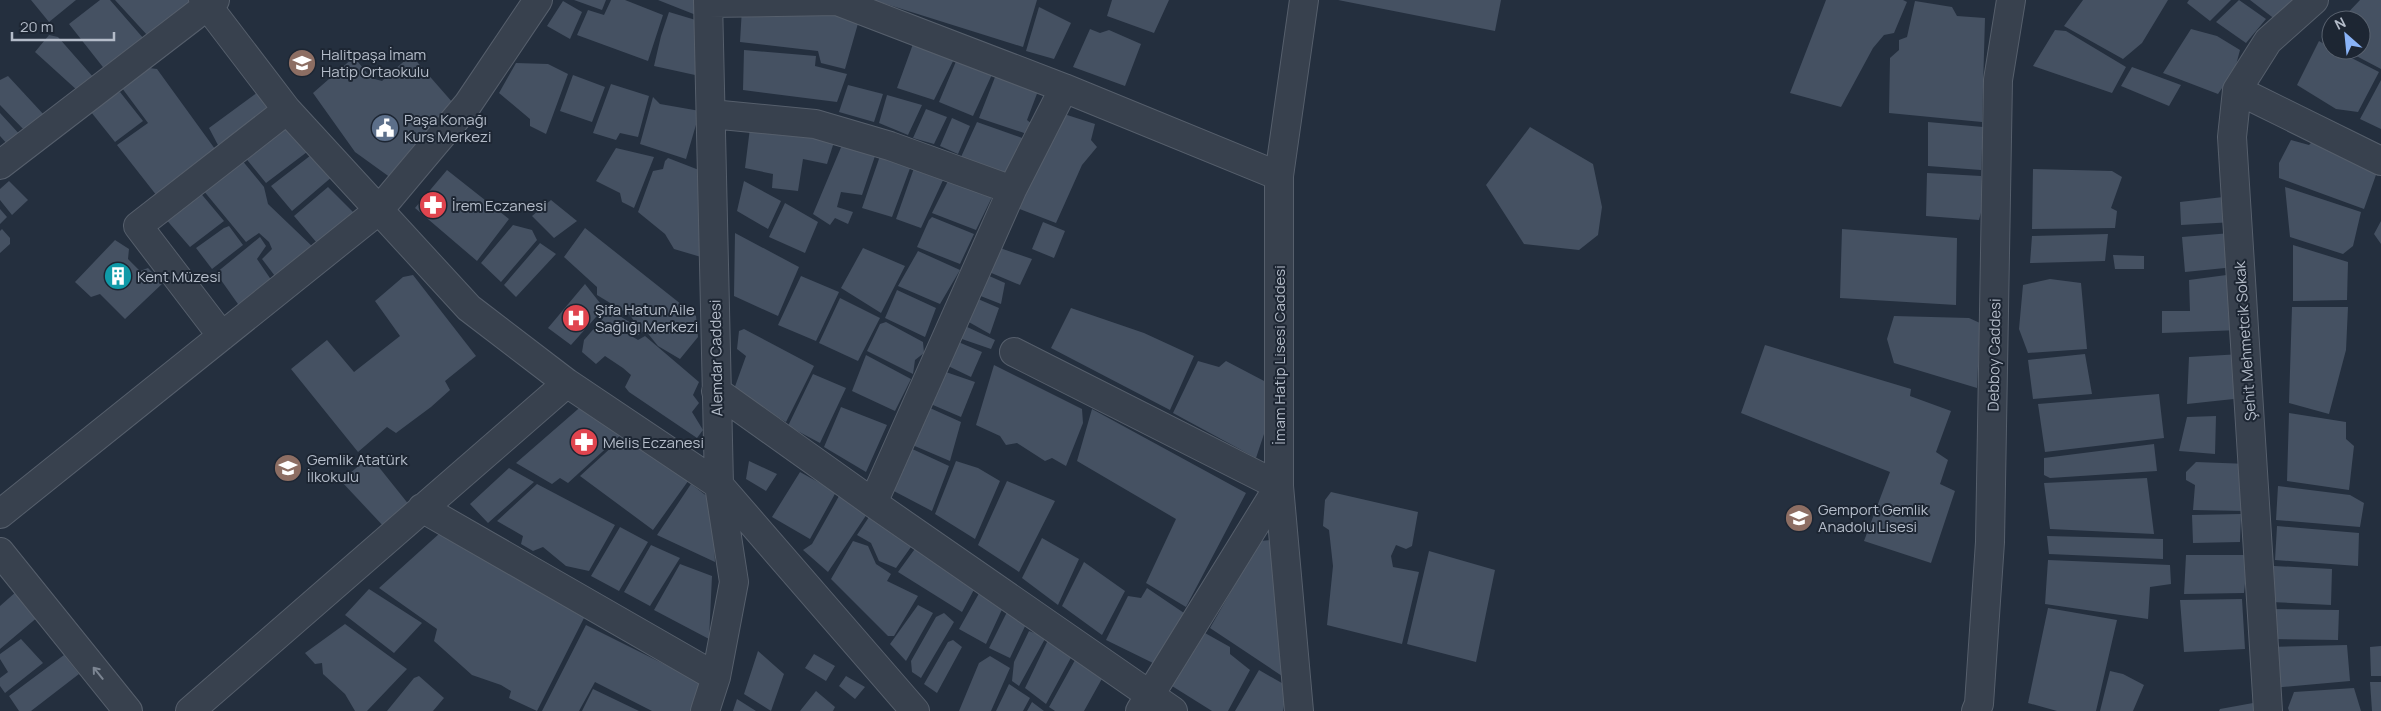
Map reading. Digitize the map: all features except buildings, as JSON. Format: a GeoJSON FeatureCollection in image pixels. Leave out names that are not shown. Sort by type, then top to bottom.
{"type":"FeatureCollection","features":[{"type":"Feature","properties":{"kind":"street"},"geometry":{"type":"LineString","coordinates":[[0,514],[379,210],[468,104],[538,0]]}},
{"type":"Feature","properties":{"kind":"street","name":"İmam Hatip Lisesi Caddesi"},"geometry":{"type":"LineString","coordinates":[[1299,711],[1279,486],[1279,176],[1304,0]]}},
{"type":"Feature","properties":{"kind":"street","name":"Debboy Caddesi"},"geometry":{"type":"LineString","coordinates":[[1976,711],[1979,704],[1990,542],[1998,80],[2011,0]]}},
{"type":"Feature","properties":{"kind":"street","name":"Şehit Mehmetcik Sokak"},"geometry":{"type":"LineString","coordinates":[[2268,711],[2232,138],[2237,90],[2268,40],[2314,0]]}},
{"type":"Feature","properties":{"kind":"street"},"geometry":{"type":"LineString","coordinates":[[708,1],[837,1],[1064,88],[1279,176]]}},
{"type":"Feature","properties":{"kind":"street","name":"Alemdar Caddesi"},"geometry":{"type":"LineString","coordinates":[[704,711],[716,677],[734,582],[719,485],[708,1]]}},
{"type":"Feature","properties":{"kind":"street"},"geometry":{"type":"LineString","coordinates":[[0,165],[209,2],[286,110],[469,308],[566,383],[719,485],[915,711]]}},
{"type":"Feature","properties":{"kind":"street"},"geometry":{"type":"LineString","coordinates":[[873,503],[1012,190],[1064,88]]}},
{"type":"Feature","properties":{"kind":"street"},"geometry":{"type":"LineString","coordinates":[[2237,90],[2381,160]]}},
{"type":"Feature","properties":{"kind":"street"},"geometry":{"type":"LineString","coordinates":[[222,336],[138,226],[286,110]]}},
{"type":"Feature","properties":{"kind":"street"},"geometry":{"type":"LineString","coordinates":[[711,114],[816,124],[890,146],[1012,190]]}},
{"type":"Feature","properties":{"kind":"street"},"geometry":{"type":"LineString","coordinates":[[1014,352],[1279,486],[1144,704]]}},
{"type":"Feature","properties":{"kind":"street"},"geometry":{"type":"LineString","coordinates":[[190,711],[566,383]]}},
{"type":"Feature","properties":{"kind":"street"},"geometry":{"type":"LineString","coordinates":[[716,391],[873,503],[1144,704],[1173,711]]}},
{"type":"Feature","properties":{"kind":"street"},"geometry":{"type":"LineString","coordinates":[[422,508],[716,677]]}},
{"type":"Feature","properties":{"kind":"street"},"geometry":{"type":"LineString","coordinates":[[0,552],[128,711]]}},
{"type":"Feature","properties":{"kind":"place","name":"Halitpaşa İmam Hatip Ortaokulu"},"geometry":{"type":"Point","coordinates":[302,63]}},
{"type":"Feature","properties":{"kind":"place","name":"Paşa Konağı Kurs Merkezi"},"geometry":{"type":"Point","coordinates":[385,128]}},
{"type":"Feature","properties":{"kind":"place","name":"İrem Eczanesi"},"geometry":{"type":"Point","coordinates":[433,205]}},
{"type":"Feature","properties":{"kind":"place","name":"Kent Müzesi"},"geometry":{"type":"Point","coordinates":[118,276]}},
{"type":"Feature","properties":{"kind":"place","name":"Şifa Hatun Aile Sağlığı Merkezi"},"geometry":{"type":"Point","coordinates":[576,318]}},
{"type":"Feature","properties":{"kind":"place","name":"Melis Eczanesi"},"geometry":{"type":"Point","coordinates":[584,442]}},
{"type":"Feature","properties":{"kind":"place","name":"Gemlik Atatürk İlkokulu"},"geometry":{"type":"Point","coordinates":[288,468]}},
{"type":"Feature","properties":{"kind":"place","name":"Gemport Gemlik Anadolu Lisesi"},"geometry":{"type":"Point","coordinates":[1799,518]}}]}
